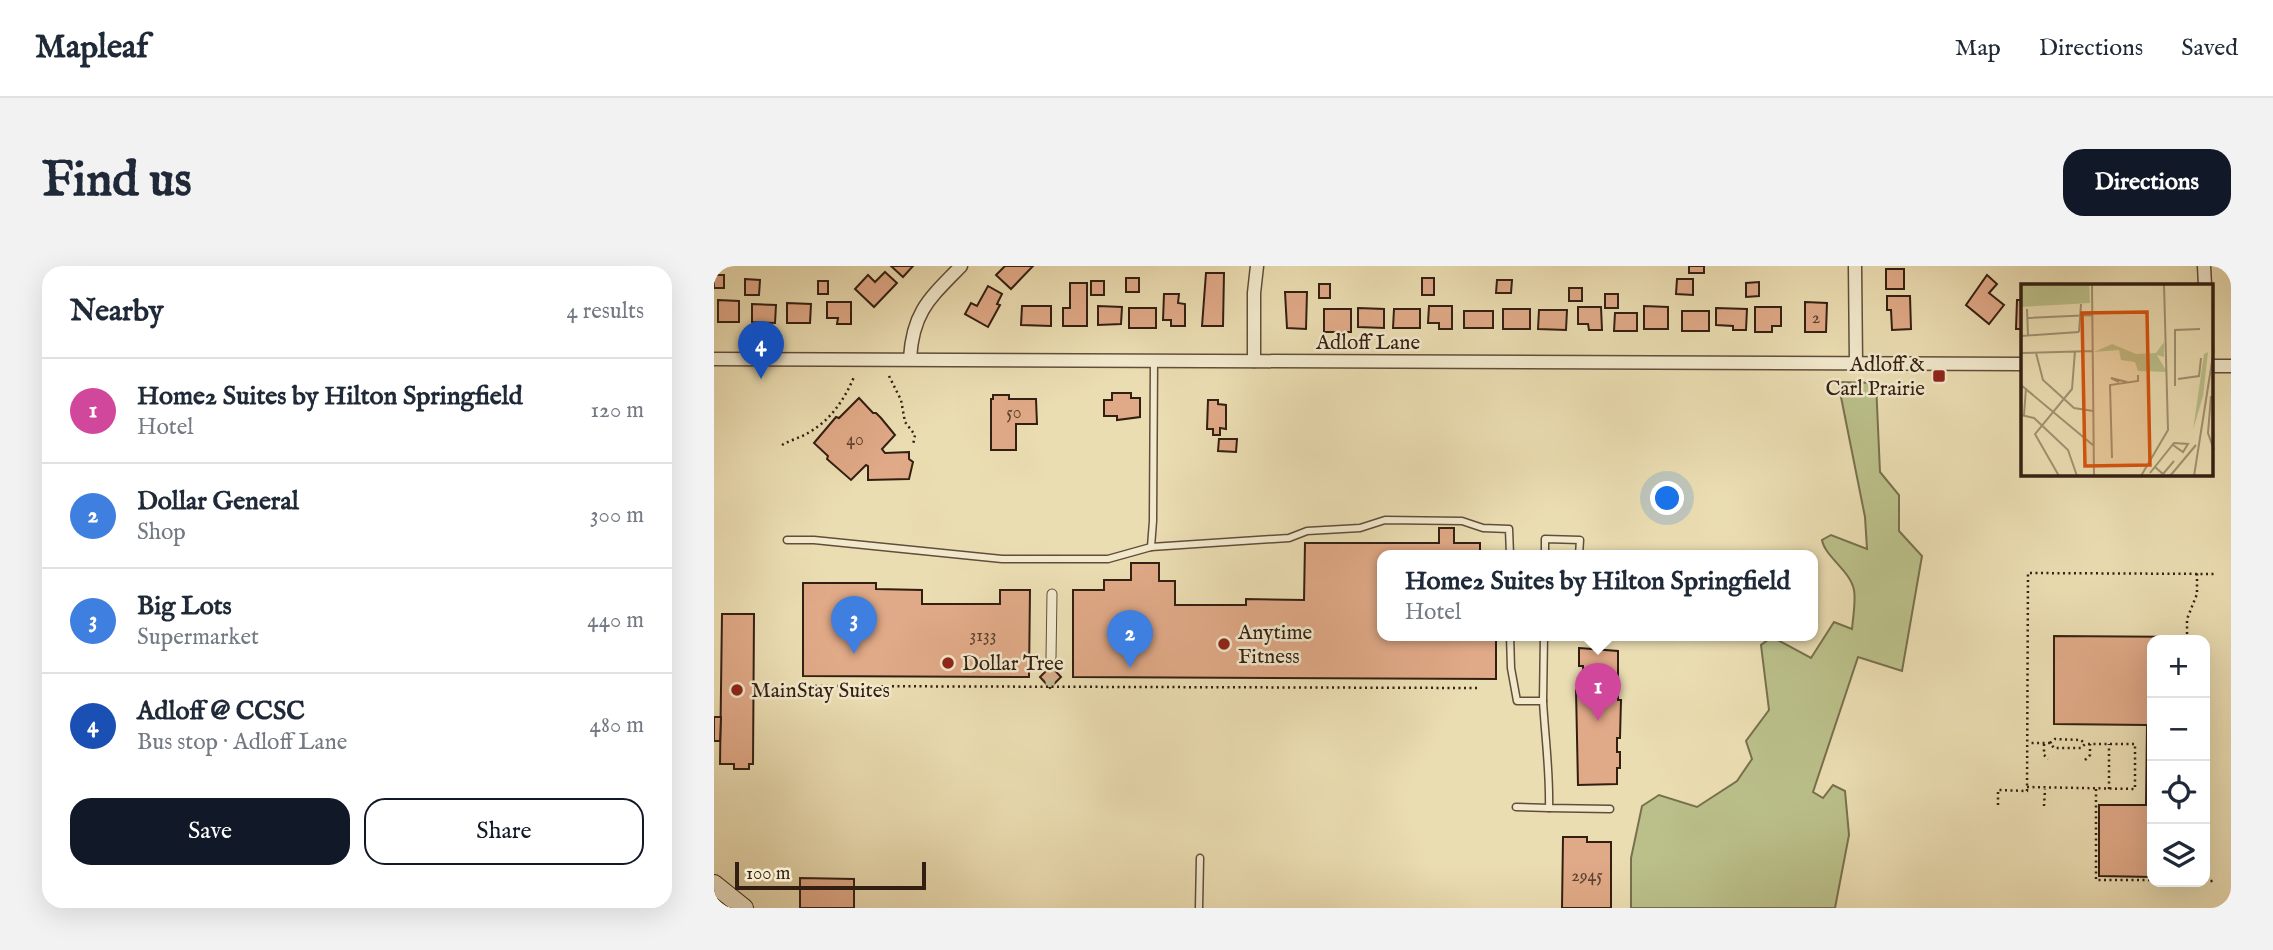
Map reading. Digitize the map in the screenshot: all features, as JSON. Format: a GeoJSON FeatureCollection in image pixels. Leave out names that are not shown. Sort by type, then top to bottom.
{"type":"FeatureCollection","features":[{"type":"Feature","properties":{"kind":"main road"},"geometry":{"type":"LineString","coordinates":[[714,884],[744,908]]}},
{"type":"Feature","properties":{"kind":"street"},"geometry":{"type":"LineString","coordinates":[[910,358],[911,341],[925,304],[961,266]]}},
{"type":"Feature","properties":{"kind":"street"},"geometry":{"type":"LineString","coordinates":[[1254,361],[1254,293],[1257,266]]}},
{"type":"Feature","properties":{"kind":"street"},"geometry":{"type":"LineString","coordinates":[[1855,266],[1856,363]]}},
{"type":"Feature","properties":{"kind":"street"},"geometry":{"type":"LineString","coordinates":[[2204,266],[2205,284]]}},
{"type":"Feature","properties":{"kind":"street","name":"Adloff Lane"},"geometry":{"type":"LineString","coordinates":[[714,359],[2021,364]]}},
{"type":"Feature","properties":{"kind":"street"},"geometry":{"type":"LineString","coordinates":[[1051,657],[1052,594]]}},
{"type":"Feature","properties":{"kind":"lane"},"geometry":{"type":"LineString","coordinates":[[1151,547],[1154,360]]}},
{"type":"Feature","properties":{"kind":"lane"},"geometry":{"type":"LineString","coordinates":[[787,540],[814,540],[1002,559],[1108,559],[1151,547],[1289,538],[1307,531],[1360,528],[1385,520],[1462,521],[1483,528],[1509,529],[1510,550]]}},
{"type":"Feature","properties":{"kind":"lane"},"geometry":{"type":"LineString","coordinates":[[1545,550],[1545,539],[1580,540],[1579,550]]}},
{"type":"Feature","properties":{"kind":"lane"},"geometry":{"type":"LineString","coordinates":[[1510,641],[1511,668],[1517,701],[1543,701]]}},
{"type":"Feature","properties":{"kind":"lane"},"geometry":{"type":"LineString","coordinates":[[1544,641],[1543,701],[1550,773],[1549,808]]}},
{"type":"Feature","properties":{"kind":"lane"},"geometry":{"type":"LineString","coordinates":[[1516,807],[1610,809]]}},
{"type":"Feature","properties":{"kind":"lane"},"geometry":{"type":"LineString","coordinates":[[1199,908],[1200,859]]}},
{"type":"Feature","properties":{"kind":"path"},"geometry":{"type":"LineString","coordinates":[[888,376],[901,400],[905,422],[915,435],[913,445]]}},
{"type":"Feature","properties":{"kind":"path"},"geometry":{"type":"LineString","coordinates":[[782,445],[809,433],[827,420],[848,392],[854,377]]}},
{"type":"Feature","properties":{"kind":"path"},"geometry":{"type":"LineString","coordinates":[[2187,634],[2187,618],[2197,594],[2197,572]]}},
{"type":"Feature","properties":{"kind":"path"},"geometry":{"type":"LineString","coordinates":[[2028,787],[2028,573],[2217,574]]}},
{"type":"Feature","properties":{"kind":"path"},"geometry":{"type":"LineString","coordinates":[[804,686],[1477,688]]}},
{"type":"Feature","properties":{"kind":"path"},"geometry":{"type":"LineString","coordinates":[[2050,744],[2055,739],[2081,740],[2085,744]]}},
{"type":"Feature","properties":{"kind":"path"},"geometry":{"type":"LineString","coordinates":[[1998,805],[1998,790],[2027,790],[2028,787],[2135,789],[2135,744],[2085,744],[2081,748],[2054,748],[2050,744],[2028,743]]}},
{"type":"Feature","properties":{"kind":"path"},"geometry":{"type":"LineString","coordinates":[[2044,744],[2044,755],[2048,760]]}},
{"type":"Feature","properties":{"kind":"path"},"geometry":{"type":"LineString","coordinates":[[2085,760],[2090,755],[2090,744]]}},
{"type":"Feature","properties":{"kind":"path"},"geometry":{"type":"LineString","coordinates":[[2109,744],[2109,789]]}},
{"type":"Feature","properties":{"kind":"path"},"geometry":{"type":"LineString","coordinates":[[2039,760],[2044,755]]}},
{"type":"Feature","properties":{"kind":"path"},"geometry":{"type":"LineString","coordinates":[[2090,755],[2095,760]]}},
{"type":"Feature","properties":{"kind":"path"},"geometry":{"type":"LineString","coordinates":[[2045,788],[2045,806]]}},
{"type":"Feature","properties":{"kind":"path"},"geometry":{"type":"LineString","coordinates":[[2096,789],[2096,880],[2147,880]]}},
{"type":"Feature","properties":{"kind":"green space"},"geometry":{"type":"Polygon","coordinates":[[[1838,382],[1876,383],[1880,472],[1899,495],[1899,531],[1922,556],[1902,671],[1858,657],[1813,792],[1823,798],[1833,785],[1845,791],[1849,835],[1835,908],[1631,908],[1631,858],[1642,806],[1659,795],[1697,807],[1737,781],[1752,759],[1746,741],[1769,710],[1761,645],[1766,641],[1779,641],[1811,658],[1834,622],[1852,629],[1855,599],[1852,583],[1822,540],[1831,535],[1867,549],[1865,517],[1838,382]]]}},
{"type":"Feature","properties":{"kind":"building"},"geometry":{"type":"Polygon","coordinates":[[[891,266],[913,266],[903,277],[891,266]]]}},
{"type":"Feature","properties":{"kind":"building"},"geometry":{"type":"Polygon","coordinates":[[[1005,266],[1033,266],[1011,289],[996,275],[1005,266]]]}},
{"type":"Feature","properties":{"kind":"building"},"geometry":{"type":"Polygon","coordinates":[[[1689,266],[1704,266],[1704,273],[1689,273],[1689,266]]]}},
{"type":"Feature","properties":{"kind":"building"},"geometry":{"type":"Polygon","coordinates":[[[1886,269],[1904,269],[1904,289],[1886,289],[1886,269]]]}},
{"type":"Feature","properties":{"kind":"building"},"geometry":{"type":"Polygon","coordinates":[[[885,272],[897,283],[874,307],[855,289],[868,275],[875,282],[885,272]]]}},
{"type":"Feature","properties":{"kind":"building"},"geometry":{"type":"Polygon","coordinates":[[[1206,273],[1224,273],[1223,326],[1202,326],[1206,273]]]}},
{"type":"Feature","properties":{"kind":"building"},"geometry":{"type":"Polygon","coordinates":[[[714,275],[724,275],[724,288],[714,288],[714,275]]]}},
{"type":"Feature","properties":{"kind":"building"},"geometry":{"type":"Polygon","coordinates":[[[1987,275],[1997,284],[1989,293],[2004,305],[1989,324],[1966,305],[1987,275]]]}},
{"type":"Feature","properties":{"kind":"building"},"geometry":{"type":"Polygon","coordinates":[[[1126,278],[1139,278],[1139,292],[1126,292],[1126,278]]]}},
{"type":"Feature","properties":{"kind":"building"},"geometry":{"type":"Polygon","coordinates":[[[1422,278],[1434,278],[1434,295],[1422,295],[1422,278]]]}},
{"type":"Feature","properties":{"kind":"building"},"geometry":{"type":"Polygon","coordinates":[[[745,279],[760,280],[759,295],[745,295],[745,279]]]}},
{"type":"Feature","properties":{"kind":"building"},"geometry":{"type":"Polygon","coordinates":[[[1677,279],[1693,279],[1693,295],[1676,294],[1677,279]]]}},
{"type":"Feature","properties":{"kind":"building"},"geometry":{"type":"Polygon","coordinates":[[[1497,280],[1512,280],[1511,293],[1496,293],[1497,280]]]}},
{"type":"Feature","properties":{"kind":"building"},"geometry":{"type":"Polygon","coordinates":[[[818,281],[828,281],[828,294],[818,294],[818,281]]]}},
{"type":"Feature","properties":{"kind":"building"},"geometry":{"type":"Polygon","coordinates":[[[1091,281],[1104,281],[1104,295],[1091,295],[1091,281]]]}},
{"type":"Feature","properties":{"kind":"building"},"geometry":{"type":"Polygon","coordinates":[[[1759,282],[1759,296],[1746,297],[1746,283],[1759,282]]]}},
{"type":"Feature","properties":{"kind":"building"},"geometry":{"type":"Polygon","coordinates":[[[1070,283],[1087,283],[1087,326],[1063,326],[1063,308],[1070,308],[1070,283]]]}},
{"type":"Feature","properties":{"kind":"building"},"geometry":{"type":"Polygon","coordinates":[[[1319,284],[1330,284],[1330,298],[1319,298],[1319,284]]]}},
{"type":"Feature","properties":{"kind":"building"},"geometry":{"type":"Polygon","coordinates":[[[988,286],[1002,294],[997,304],[1000,305],[988,327],[965,314],[971,303],[977,306],[988,286]]]}},
{"type":"Feature","properties":{"kind":"building"},"geometry":{"type":"Polygon","coordinates":[[[1569,288],[1582,288],[1582,301],[1569,301],[1569,288]]]}},
{"type":"Feature","properties":{"kind":"building"},"geometry":{"type":"Polygon","coordinates":[[[1285,292],[1307,292],[1306,329],[1287,328],[1285,292]]]}},
{"type":"Feature","properties":{"kind":"building"},"geometry":{"type":"Polygon","coordinates":[[[1164,294],[1179,294],[1178,303],[1185,304],[1185,326],[1171,326],[1171,320],[1163,320],[1164,294]]]}},
{"type":"Feature","properties":{"kind":"building"},"geometry":{"type":"Polygon","coordinates":[[[1605,294],[1618,294],[1618,308],[1605,308],[1605,294]]]}},
{"type":"Feature","properties":{"kind":"building"},"geometry":{"type":"Polygon","coordinates":[[[1887,296],[1910,296],[1911,329],[1892,330],[1887,296]]]}},
{"type":"Feature","properties":{"kind":"building"},"geometry":{"type":"Polygon","coordinates":[[[718,300],[739,301],[739,322],[718,322],[718,300]]]}},
{"type":"Feature","properties":{"kind":"building"},"geometry":{"type":"Polygon","coordinates":[[[2017,300],[2021,300],[2021,329],[2016,329],[2017,300]]]}},
{"type":"Feature","properties":{"kind":"building"},"geometry":{"type":"Polygon","coordinates":[[[827,302],[851,302],[851,324],[837,324],[838,318],[827,318],[827,302]]]}},
{"type":"Feature","properties":{"kind":"building"},"geometry":{"type":"Polygon","coordinates":[[[1805,302],[1827,303],[1826,332],[1805,332],[1805,302]]]}},
{"type":"Feature","properties":{"kind":"building"},"geometry":{"type":"Polygon","coordinates":[[[787,303],[811,304],[810,323],[787,323],[787,303]]]}},
{"type":"Feature","properties":{"kind":"building"},"geometry":{"type":"Polygon","coordinates":[[[752,304],[776,305],[775,323],[752,322],[752,304]]]}},
{"type":"Feature","properties":{"kind":"building"},"geometry":{"type":"Polygon","coordinates":[[[1022,306],[1051,306],[1051,326],[1021,325],[1022,306]]]}},
{"type":"Feature","properties":{"kind":"building"},"geometry":{"type":"Polygon","coordinates":[[[1098,306],[1122,307],[1121,324],[1098,325],[1098,306]]]}},
{"type":"Feature","properties":{"kind":"building"},"geometry":{"type":"Polygon","coordinates":[[[1429,306],[1452,306],[1452,329],[1439,329],[1439,323],[1428,323],[1429,306]]]}},
{"type":"Feature","properties":{"kind":"building"},"geometry":{"type":"Polygon","coordinates":[[[1644,306],[1668,307],[1668,329],[1644,329],[1644,306]]]}},
{"type":"Feature","properties":{"kind":"building"},"geometry":{"type":"Polygon","coordinates":[[[1578,307],[1601,307],[1602,330],[1589,330],[1588,324],[1578,324],[1578,307]]]}},
{"type":"Feature","properties":{"kind":"building"},"geometry":{"type":"Polygon","coordinates":[[[1755,307],[1781,307],[1781,326],[1772,326],[1772,332],[1755,332],[1755,307]]]}},
{"type":"Feature","properties":{"kind":"building"},"geometry":{"type":"Polygon","coordinates":[[[1129,308],[1156,308],[1156,328],[1129,328],[1129,308]]]}},
{"type":"Feature","properties":{"kind":"building"},"geometry":{"type":"Polygon","coordinates":[[[1358,308],[1384,309],[1384,328],[1358,327],[1358,308]]]}},
{"type":"Feature","properties":{"kind":"building"},"geometry":{"type":"Polygon","coordinates":[[[1716,308],[1747,309],[1746,330],[1733,330],[1733,326],[1716,325],[1716,308]]]}},
{"type":"Feature","properties":{"kind":"building"},"geometry":{"type":"Polygon","coordinates":[[[1324,309],[1351,309],[1351,332],[1324,332],[1324,309]]]}},
{"type":"Feature","properties":{"kind":"building"},"geometry":{"type":"Polygon","coordinates":[[[1394,309],[1420,309],[1420,328],[1393,328],[1394,309]]]}},
{"type":"Feature","properties":{"kind":"building"},"geometry":{"type":"Polygon","coordinates":[[[1503,309],[1530,309],[1530,329],[1503,329],[1503,309]]]}},
{"type":"Feature","properties":{"kind":"building"},"geometry":{"type":"Polygon","coordinates":[[[1539,310],[1567,310],[1566,330],[1538,329],[1539,310]]]}},
{"type":"Feature","properties":{"kind":"building"},"geometry":{"type":"Polygon","coordinates":[[[1464,311],[1493,311],[1493,328],[1464,328],[1464,311]]]}},
{"type":"Feature","properties":{"kind":"building"},"geometry":{"type":"Polygon","coordinates":[[[1682,311],[1709,311],[1709,331],[1682,331],[1682,311]]]}},
{"type":"Feature","properties":{"kind":"building"},"geometry":{"type":"Polygon","coordinates":[[[1615,313],[1637,313],[1637,331],[1614,331],[1615,313]]]}},
{"type":"Feature","properties":{"kind":"building"},"geometry":{"type":"Polygon","coordinates":[[[1112,393],[1131,393],[1131,398],[1140,398],[1140,417],[1117,420],[1117,416],[1104,416],[1104,400],[1112,400],[1112,393]]]}},
{"type":"Feature","properties":{"kind":"building"},"geometry":{"type":"Polygon","coordinates":[[[993,395],[1009,395],[1009,399],[1036,399],[1037,424],[1016,424],[1016,450],[991,450],[993,395]]]}},
{"type":"Feature","properties":{"kind":"building"},"geometry":{"type":"Polygon","coordinates":[[[859,398],[895,435],[882,449],[885,453],[909,452],[909,459],[913,462],[909,479],[868,480],[866,465],[851,480],[827,459],[828,456],[814,443],[836,417],[839,418],[859,398]]]}},
{"type":"Feature","properties":{"kind":"building"},"geometry":{"type":"Polygon","coordinates":[[[1208,400],[1218,400],[1218,404],[1226,405],[1226,429],[1220,428],[1220,435],[1213,435],[1213,429],[1207,429],[1208,400]]]}},
{"type":"Feature","properties":{"kind":"building"},"geometry":{"type":"Polygon","coordinates":[[[1219,439],[1237,439],[1236,452],[1218,451],[1219,439]]]}},
{"type":"Feature","properties":{"kind":"building"},"geometry":{"type":"Polygon","coordinates":[[[1439,528],[1454,528],[1454,543],[1480,543],[1480,550],[1377,550],[1377,641],[1496,641],[1496,679],[1073,677],[1073,590],[1104,590],[1104,580],[1131,580],[1131,563],[1159,563],[1159,581],[1175,581],[1175,605],[1246,605],[1246,599],[1304,600],[1305,543],[1439,543],[1439,528]]]}},
{"type":"Feature","properties":{"kind":"building"},"geometry":{"type":"Polygon","coordinates":[[[803,583],[876,583],[876,589],[922,590],[922,604],[1000,604],[1000,590],[1030,590],[1029,677],[803,676],[803,583]]]}},
{"type":"Feature","properties":{"kind":"building"},"geometry":{"type":"Polygon","coordinates":[[[722,614],[754,614],[753,764],[749,764],[749,769],[734,769],[734,764],[720,764],[722,614]]]}},
{"type":"Feature","properties":{"kind":"building"},"geometry":{"type":"Polygon","coordinates":[[[2054,636],[2147,637],[2147,725],[2054,724],[2054,636]]]}},
{"type":"Feature","properties":{"kind":"building"},"geometry":{"type":"Polygon","coordinates":[[[1579,648],[1618,651],[1618,700],[1621,700],[1620,738],[1617,738],[1620,768],[1617,768],[1617,784],[1578,785],[1576,690],[1580,690],[1580,682],[1583,682],[1583,666],[1579,666],[1579,648]]]}},
{"type":"Feature","properties":{"kind":"building"},"geometry":{"type":"Polygon","coordinates":[[[1051,666],[1061,677],[1050,688],[1040,677],[1051,666]]]}},
{"type":"Feature","properties":{"kind":"building"},"geometry":{"type":"Polygon","coordinates":[[[714,717],[721,717],[720,741],[714,741],[714,717]]]}},
{"type":"Feature","properties":{"kind":"building"},"geometry":{"type":"Polygon","coordinates":[[[2147,725],[2147,877],[2099,876],[2099,805],[2146,805],[2147,725]]]}},
{"type":"Feature","properties":{"kind":"building"},"geometry":{"type":"Polygon","coordinates":[[[1563,837],[1587,837],[1587,842],[1611,842],[1611,908],[1562,908],[1563,837]]]}},
{"type":"Feature","properties":{"kind":"building"},"geometry":{"type":"Polygon","coordinates":[[[800,878],[854,879],[854,908],[800,908],[800,878]]]}},
{"type":"Feature","properties":{"kind":"tunnel"},"geometry":{"type":"LineString","coordinates":[[1050,687],[1051,657]]}},
{"type":"Feature","properties":{"kind":"place","name":"Adloff & Carl Prairie"},"geometry":{"type":"Point","coordinates":[1939,376]}},
{"type":"Feature","properties":{"kind":"place","name":"Adloff @ CCSC"},"geometry":{"type":"Point","coordinates":[761,379]}},
{"type":"Feature","properties":{"kind":"place","name":"Anytime Fitness"},"geometry":{"type":"Point","coordinates":[1224,644]}},
{"type":"Feature","properties":{"kind":"place","name":"Big Lots"},"geometry":{"type":"Point","coordinates":[854,654]}},
{"type":"Feature","properties":{"kind":"place","name":"Dollar Tree"},"geometry":{"type":"Point","coordinates":[948,663]}},
{"type":"Feature","properties":{"kind":"place","name":"Dollar General"},"geometry":{"type":"Point","coordinates":[1130,668]}},
{"type":"Feature","properties":{"kind":"place","name":"MainStay Suites"},"geometry":{"type":"Point","coordinates":[737,690]}},
{"type":"Feature","properties":{"kind":"place","name":"Home2 Suites by Hilton Springfield"},"geometry":{"type":"Point","coordinates":[1598,721]}}]}
